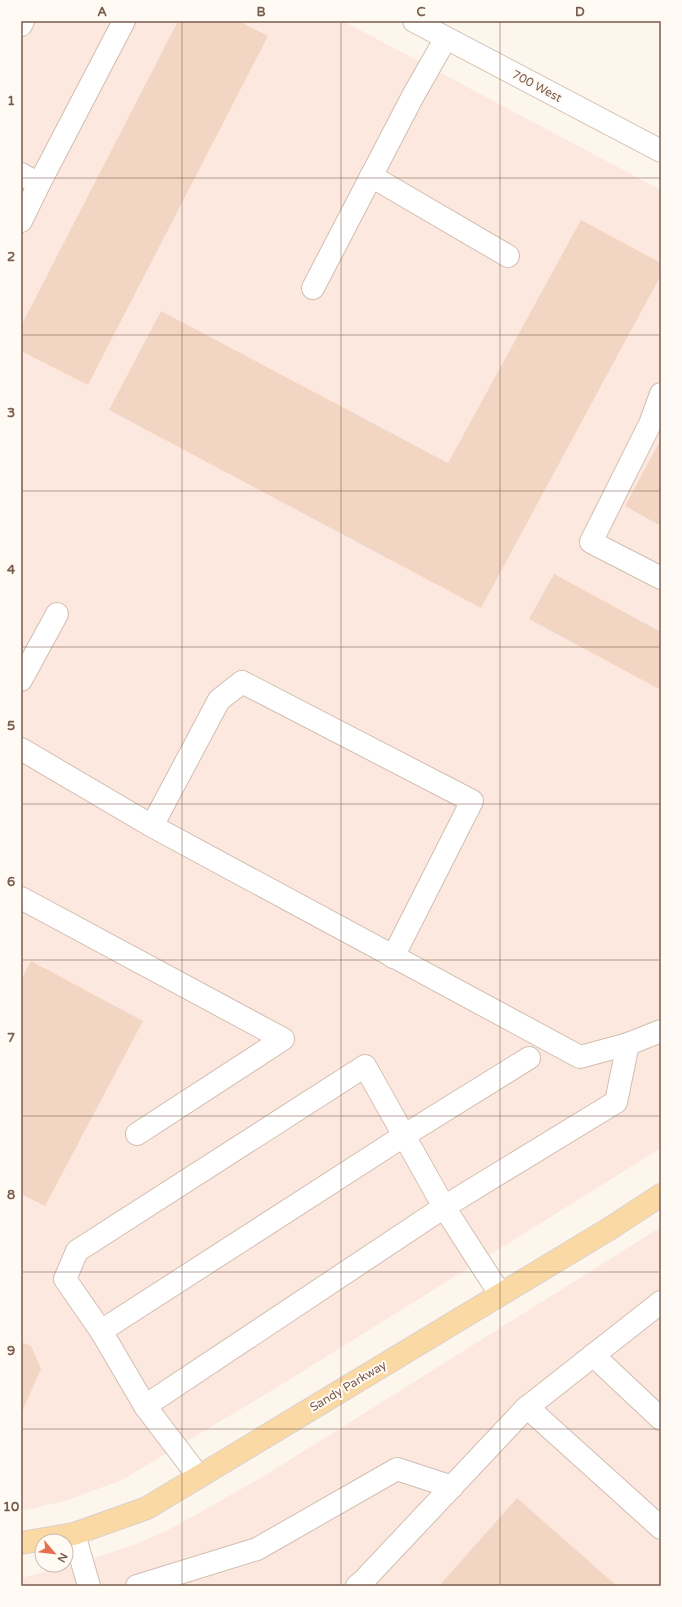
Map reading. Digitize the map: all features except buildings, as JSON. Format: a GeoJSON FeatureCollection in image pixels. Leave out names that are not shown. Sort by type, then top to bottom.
{"type":"FeatureCollection","features":[{"type":"Feature","properties":{"kind":"main road","name":"Sandy Parkway"},"geometry":{"type":"LineString","coordinates":[[74,1534],[147,1508],[609,1229],[661,1195]]}},
{"type":"Feature","properties":{"kind":"main road","name":"Sandy Parkway"},"geometry":{"type":"LineString","coordinates":[[21,1543],[34,1541]]}},
{"type":"Feature","properties":{"kind":"street"},"geometry":{"type":"LineString","coordinates":[[21,25],[23,21]]}},
{"type":"Feature","properties":{"kind":"street"},"geometry":{"type":"LineString","coordinates":[[21,221],[30,179],[124,21]]}},
{"type":"Feature","properties":{"kind":"street","name":"700 West"},"geometry":{"type":"LineString","coordinates":[[414,21],[661,151]]}},
{"type":"Feature","properties":{"kind":"street"},"geometry":{"type":"LineString","coordinates":[[313,288],[371,176],[446,38]]}},
{"type":"Feature","properties":{"kind":"street"},"geometry":{"type":"LineString","coordinates":[[371,176],[508,256]]}},
{"type":"Feature","properties":{"kind":"street"},"geometry":{"type":"LineString","coordinates":[[661,394],[650,424],[591,542],[661,578]]}},
{"type":"Feature","properties":{"kind":"street"},"geometry":{"type":"LineString","coordinates":[[21,680],[57,614]]}},
{"type":"Feature","properties":{"kind":"street"},"geometry":{"type":"LineString","coordinates":[[152,826],[219,700],[242,682],[472,801],[392,957]]}},
{"type":"Feature","properties":{"kind":"street"},"geometry":{"type":"LineString","coordinates":[[21,749],[152,826],[392,957],[580,1057],[628,1044],[661,1031]]}},
{"type":"Feature","properties":{"kind":"street"},"geometry":{"type":"LineString","coordinates":[[21,898],[282,1039],[137,1134]]}},
{"type":"Feature","properties":{"kind":"street"},"geometry":{"type":"LineString","coordinates":[[145,1406],[444,1207],[616,1102],[628,1044]]}},
{"type":"Feature","properties":{"kind":"street"},"geometry":{"type":"LineString","coordinates":[[101,1331],[405,1135],[529,1058]]}},
{"type":"Feature","properties":{"kind":"street"},"geometry":{"type":"LineString","coordinates":[[199,1477],[145,1406],[101,1331],[65,1279],[77,1251],[365,1066],[444,1207],[500,1294]]}},
{"type":"Feature","properties":{"kind":"street"},"geometry":{"type":"LineString","coordinates":[[357,1586],[527,1408],[660,1305]]}},
{"type":"Feature","properties":{"kind":"street"},"geometry":{"type":"LineString","coordinates":[[593,1356],[661,1419]]}},
{"type":"Feature","properties":{"kind":"street"},"geometry":{"type":"LineString","coordinates":[[527,1408],[661,1528]]}},
{"type":"Feature","properties":{"kind":"street"},"geometry":{"type":"LineString","coordinates":[[137,1586],[257,1549],[397,1469],[452,1487]]}},
{"type":"Feature","properties":{"kind":"street"},"geometry":{"type":"LineString","coordinates":[[74,1534],[89,1586]]}},
{"type":"Feature","properties":{"kind":"shaded area"},"geometry":{"type":"Polygon","coordinates":[[[21,21],[343,21],[661,190],[661,1148],[276,1388],[122,1480],[65,1501],[21,1511],[21,21]]]}},
{"type":"Feature","properties":{"kind":"shaded area"},"geometry":{"type":"Polygon","coordinates":[[[661,1227],[661,1586],[21,1586],[21,1578],[41,1573],[74,1573],[74,1565],[136,1544],[174,1527],[264,1476],[661,1227]]]}}]}
